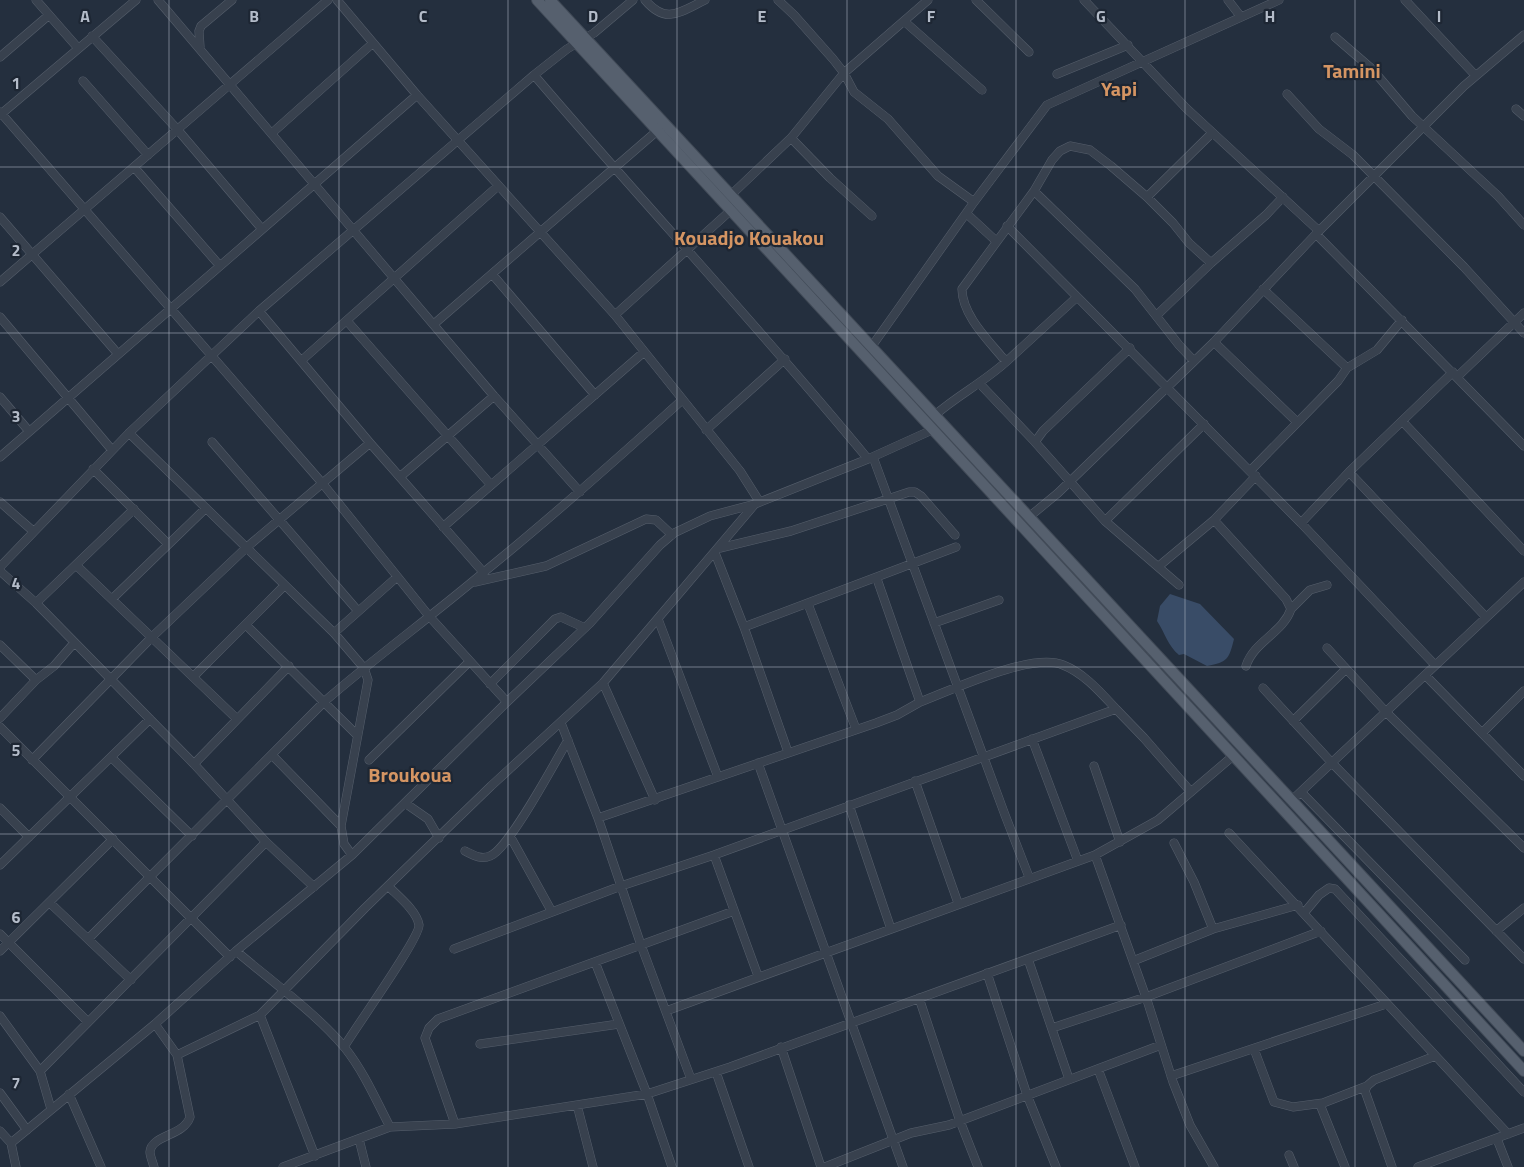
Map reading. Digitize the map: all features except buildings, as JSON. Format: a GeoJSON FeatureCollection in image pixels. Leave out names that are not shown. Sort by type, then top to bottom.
{"type":"FeatureCollection","features":[{"type":"Feature","properties":{"kind":"main road"},"geometry":{"type":"LineString","coordinates":[[537,0],[581,40],[732,194],[1524,1051]]}},
{"type":"Feature","properties":{"kind":"main road"},"geometry":{"type":"LineString","coordinates":[[550,0],[657,131],[1524,1071]]}},
{"type":"Feature","properties":{"kind":"street"},"geometry":{"type":"LineString","coordinates":[[36,0],[78,48]]}},
{"type":"Feature","properties":{"kind":"street"},"geometry":{"type":"LineString","coordinates":[[136,0],[1,114],[323,484],[429,616],[507,702]]}},
{"type":"Feature","properties":{"kind":"street"},"geometry":{"type":"LineString","coordinates":[[158,0],[231,83],[313,183],[536,445],[580,492]]}},
{"type":"Feature","properties":{"kind":"street"},"geometry":{"type":"LineString","coordinates":[[200,47],[199,31],[201,26],[232,0]]}},
{"type":"Feature","properties":{"kind":"street"},"geometry":{"type":"LineString","coordinates":[[0,282],[328,0]]}},
{"type":"Feature","properties":{"kind":"street"},"geometry":{"type":"LineString","coordinates":[[337,0],[417,95],[460,140],[540,234],[615,315],[743,475],[757,502]]}},
{"type":"Feature","properties":{"kind":"street"},"geometry":{"type":"LineString","coordinates":[[0,567],[93,468],[259,310],[354,231],[534,75],[633,0]]}},
{"type":"Feature","properties":{"kind":"street"},"geometry":{"type":"LineString","coordinates":[[645,0],[657,12],[673,15],[705,0]]}},
{"type":"Feature","properties":{"kind":"street"},"geometry":{"type":"LineString","coordinates":[[778,0],[794,15],[844,73],[854,92],[888,119],[938,176],[974,202]]}},
{"type":"Feature","properties":{"kind":"street"},"geometry":{"type":"LineString","coordinates":[[732,194],[791,138],[844,73],[928,0]]}},
{"type":"Feature","properties":{"kind":"street"},"geometry":{"type":"LineString","coordinates":[[976,0],[1029,52]]}},
{"type":"Feature","properties":{"kind":"street"},"geometry":{"type":"LineString","coordinates":[[1084,0],[1212,133],[1283,197],[1318,232],[1524,446]]}},
{"type":"Feature","properties":{"kind":"street"},"geometry":{"type":"LineString","coordinates":[[1228,0],[1241,17]]}},
{"type":"Feature","properties":{"kind":"street"},"geometry":{"type":"LineString","coordinates":[[872,346],[974,202],[1047,106],[1145,63],[1279,0]]}},
{"type":"Feature","properties":{"kind":"street"},"geometry":{"type":"LineString","coordinates":[[1405,0],[1475,75]]}},
{"type":"Feature","properties":{"kind":"street"},"geometry":{"type":"LineString","coordinates":[[0,57],[49,15]]}},
{"type":"Feature","properties":{"kind":"street"},"geometry":{"type":"LineString","coordinates":[[904,21],[982,90]]}},
{"type":"Feature","properties":{"kind":"street"},"geometry":{"type":"LineString","coordinates":[[1029,517],[1069,482],[1214,342],[1318,232],[1475,75],[1524,35]]}},
{"type":"Feature","properties":{"kind":"street"},"geometry":{"type":"LineString","coordinates":[[92,36],[178,129],[262,229]]}},
{"type":"Feature","properties":{"kind":"street"},"geometry":{"type":"LineString","coordinates":[[1335,37],[1372,69],[1423,127],[1498,196],[1524,225]]}},
{"type":"Feature","properties":{"kind":"street"},"geometry":{"type":"LineString","coordinates":[[272,133],[373,43]]}},
{"type":"Feature","properties":{"kind":"street"},"geometry":{"type":"LineString","coordinates":[[1057,74],[1128,45]]}},
{"type":"Feature","properties":{"kind":"street"},"geometry":{"type":"LineString","coordinates":[[534,75],[614,169],[785,359],[870,458],[914,562],[934,623],[1030,877]]}},
{"type":"Feature","properties":{"kind":"street"},"geometry":{"type":"LineString","coordinates":[[83,81],[148,155]]}},
{"type":"Feature","properties":{"kind":"street"},"geometry":{"type":"LineString","coordinates":[[1287,94],[1305,116],[1353,155],[1464,267],[1524,333]]}},
{"type":"Feature","properties":{"kind":"street"},"geometry":{"type":"LineString","coordinates":[[0,457],[28,430],[417,95]]}},
{"type":"Feature","properties":{"kind":"street"},"geometry":{"type":"LineString","coordinates":[[1516,109],[1524,116]]}},
{"type":"Feature","properties":{"kind":"street"},"geometry":{"type":"LineString","coordinates":[[434,324],[657,131]]}},
{"type":"Feature","properties":{"kind":"street"},"geometry":{"type":"LineString","coordinates":[[1147,197],[1212,133]]}},
{"type":"Feature","properties":{"kind":"street"},"geometry":{"type":"LineString","coordinates":[[791,138],[830,178],[872,216]]}},
{"type":"Feature","properties":{"kind":"street"},"geometry":{"type":"LineString","coordinates":[[1007,361],[974,321],[962,296],[965,284],[1034,191],[1060,150],[1070,146],[1079,146],[1090,150],[1147,197],[1173,223],[1189,243],[1211,263]]}},
{"type":"Feature","properties":{"kind":"street"},"geometry":{"type":"LineString","coordinates":[[134,167],[220,266]]}},
{"type":"Feature","properties":{"kind":"street"},"geometry":{"type":"LineString","coordinates":[[302,360],[498,186]]}},
{"type":"Feature","properties":{"kind":"street"},"geometry":{"type":"LineString","coordinates":[[1034,191],[1123,277],[1194,361]]}},
{"type":"Feature","properties":{"kind":"street"},"geometry":{"type":"LineString","coordinates":[[1157,315],[1211,263],[1266,215],[1283,197]]}},
{"type":"Feature","properties":{"kind":"street"},"geometry":{"type":"LineString","coordinates":[[615,315],[687,252],[730,211]]}},
{"type":"Feature","properties":{"kind":"street"},"geometry":{"type":"LineString","coordinates":[[967,214],[996,241]]}},
{"type":"Feature","properties":{"kind":"street"},"geometry":{"type":"LineString","coordinates":[[0,217],[118,354]]}},
{"type":"Feature","properties":{"kind":"street"},"geometry":{"type":"LineString","coordinates":[[1008,226],[1253,473],[1435,665]]}},
{"type":"Feature","properties":{"kind":"street"},"geometry":{"type":"LineString","coordinates":[[492,274],[595,395]]}},
{"type":"Feature","properties":{"kind":"street"},"geometry":{"type":"LineString","coordinates":[[1264,289],[1348,368]]}},
{"type":"Feature","properties":{"kind":"street"},"geometry":{"type":"LineString","coordinates":[[935,414],[948,403],[980,384],[1077,297]]}},
{"type":"Feature","properties":{"kind":"street"},"geometry":{"type":"LineString","coordinates":[[259,310],[370,443],[401,476],[484,573]]}},
{"type":"Feature","properties":{"kind":"street"},"geometry":{"type":"LineString","coordinates":[[1301,523],[1349,472],[1524,313]]}},
{"type":"Feature","properties":{"kind":"street"},"geometry":{"type":"LineString","coordinates":[[0,317],[112,450]]}},
{"type":"Feature","properties":{"kind":"street"},"geometry":{"type":"LineString","coordinates":[[1159,566],[1214,520],[1297,422],[1338,381],[1348,368],[1377,350],[1402,320]]}},
{"type":"Feature","properties":{"kind":"street"},"geometry":{"type":"LineString","coordinates":[[348,321],[491,485]]}},
{"type":"Feature","properties":{"kind":"street"},"geometry":{"type":"LineString","coordinates":[[1214,342],[1297,422]]}},
{"type":"Feature","properties":{"kind":"street"},"geometry":{"type":"LineString","coordinates":[[1035,442],[1043,431],[1130,348]]}},
{"type":"Feature","properties":{"kind":"street"},"geometry":{"type":"LineString","coordinates":[[443,527],[644,352]]}},
{"type":"Feature","properties":{"kind":"street"},"geometry":{"type":"LineString","coordinates":[[706,430],[785,359]]}},
{"type":"Feature","properties":{"kind":"street"},"geometry":{"type":"LineString","coordinates":[[980,384],[1106,521],[1159,566],[1178,585]]}},
{"type":"Feature","properties":{"kind":"street"},"geometry":{"type":"LineString","coordinates":[[401,476],[494,396]]}},
{"type":"Feature","properties":{"kind":"street"},"geometry":{"type":"LineString","coordinates":[[0,397],[28,430]]}},
{"type":"Feature","properties":{"kind":"street"},"geometry":{"type":"LineString","coordinates":[[88,939],[325,701],[471,584],[580,492],[682,400]]}},
{"type":"Feature","properties":{"kind":"street"},"geometry":{"type":"LineString","coordinates":[[1403,422],[1524,552]]}},
{"type":"Feature","properties":{"kind":"street"},"geometry":{"type":"LineString","coordinates":[[1106,521],[1204,424]]}},
{"type":"Feature","properties":{"kind":"street"},"geometry":{"type":"LineString","coordinates":[[0,1145],[11,1143],[27,1130],[155,1024],[236,951],[352,855],[585,628],[660,545],[672,535],[710,516],[757,502],[870,458],[932,430]]}},
{"type":"Feature","properties":{"kind":"street"},"geometry":{"type":"LineString","coordinates":[[129,433],[334,633],[364,668],[368,680],[356,734],[341,826],[344,844],[352,855]]}},
{"type":"Feature","properties":{"kind":"street"},"geometry":{"type":"LineString","coordinates":[[212,442],[277,521],[358,611]]}},
{"type":"Feature","properties":{"kind":"street"},"geometry":{"type":"LineString","coordinates":[[32,760],[152,637],[247,547],[370,443]]}},
{"type":"Feature","properties":{"kind":"street"},"geometry":{"type":"LineString","coordinates":[[93,468],[168,544]]}},
{"type":"Feature","properties":{"kind":"street"},"geometry":{"type":"LineString","coordinates":[[1349,472],[1485,616]]}},
{"type":"Feature","properties":{"kind":"street"},"geometry":{"type":"LineString","coordinates":[[717,551],[791,532],[887,498],[915,492],[955,535]]}},
{"type":"Feature","properties":{"kind":"street"},"geometry":{"type":"LineString","coordinates":[[0,502],[33,531]]}},
{"type":"Feature","properties":{"kind":"street"},"geometry":{"type":"LineString","coordinates":[[177,1055],[260,1015],[388,886],[532,746],[561,723],[604,683],[757,502]]}},
{"type":"Feature","properties":{"kind":"street"},"geometry":{"type":"LineString","coordinates":[[112,599],[206,508]]}},
{"type":"Feature","properties":{"kind":"street"},"geometry":{"type":"LineString","coordinates":[[36,603],[77,566],[134,509]]}},
{"type":"Feature","properties":{"kind":"street"},"geometry":{"type":"LineString","coordinates":[[471,584],[546,566],[646,519],[656,520],[672,535]]}},
{"type":"Feature","properties":{"kind":"street"},"geometry":{"type":"LineString","coordinates":[[1214,520],[1286,599],[1291,609]]}},
{"type":"Feature","properties":{"kind":"street"},"geometry":{"type":"LineString","coordinates":[[744,627],[877,579],[914,562],[956,547]]}},
{"type":"Feature","properties":{"kind":"street"},"geometry":{"type":"LineString","coordinates":[[717,551],[788,752]]}},
{"type":"Feature","properties":{"kind":"street"},"geometry":{"type":"LineString","coordinates":[[77,566],[237,719]]}},
{"type":"Feature","properties":{"kind":"street"},"geometry":{"type":"LineString","coordinates":[[0,571],[36,603],[228,799],[266,842],[314,887]]}},
{"type":"Feature","properties":{"kind":"street"},"geometry":{"type":"LineString","coordinates":[[334,633],[398,577]]}},
{"type":"Feature","properties":{"kind":"street"},"geometry":{"type":"LineString","coordinates":[[877,579],[920,702]]}},
{"type":"Feature","properties":{"kind":"street"},"geometry":{"type":"LineString","coordinates":[[1291,801],[1485,616],[1524,582]]}},
{"type":"Feature","properties":{"kind":"street"},"geometry":{"type":"LineString","coordinates":[[1246,666],[1250,654],[1282,624],[1291,609],[1310,590],[1327,585]]}},
{"type":"Feature","properties":{"kind":"street"},"geometry":{"type":"LineString","coordinates":[[193,677],[284,586]]}},
{"type":"Feature","properties":{"kind":"street"},"geometry":{"type":"LineString","coordinates":[[934,623],[999,600]]}},
{"type":"Feature","properties":{"kind":"street"},"geometry":{"type":"LineString","coordinates":[[808,604],[856,729]]}},
{"type":"Feature","properties":{"kind":"street"},"geometry":{"type":"LineString","coordinates":[[490,684],[554,619],[561,617],[585,628]]}},
{"type":"Feature","properties":{"kind":"street"},"geometry":{"type":"LineString","coordinates":[[658,619],[718,777]]}},
{"type":"Feature","properties":{"kind":"street"},"geometry":{"type":"LineString","coordinates":[[246,625],[325,701],[356,734]]}},
{"type":"Feature","properties":{"kind":"street"},"geometry":{"type":"LineString","coordinates":[[0,718],[36,680],[54,666],[74,643]]}},
{"type":"Feature","properties":{"kind":"street"},"geometry":{"type":"LineString","coordinates":[[0,645],[36,680]]}},
{"type":"Feature","properties":{"kind":"street"},"geometry":{"type":"LineString","coordinates":[[1327,648],[1386,712],[1524,848]]}},
{"type":"Feature","properties":{"kind":"street"},"geometry":{"type":"LineString","coordinates":[[369,760],[469,662]]}},
{"type":"Feature","properties":{"kind":"street"},"geometry":{"type":"LineString","coordinates":[[598,818],[897,715],[920,702],[1007,669],[1045,662],[1062,664],[1085,678],[1144,738],[1191,792]]}},
{"type":"Feature","properties":{"kind":"street"},"geometry":{"type":"LineString","coordinates":[[194,764],[288,666]]}},
{"type":"Feature","properties":{"kind":"street"},"geometry":{"type":"LineString","coordinates":[[1293,721],[1346,669]]}},
{"type":"Feature","properties":{"kind":"street"},"geometry":{"type":"LineString","coordinates":[[1426,674],[1524,776]]}},
{"type":"Feature","properties":{"kind":"street"},"geometry":{"type":"LineString","coordinates":[[604,683],[654,800]]}},
{"type":"Feature","properties":{"kind":"street"},"geometry":{"type":"LineString","coordinates":[[1263,688],[1332,763],[1524,958]]}},
{"type":"Feature","properties":{"kind":"street"},"geometry":{"type":"LineString","coordinates":[[1482,733],[1524,691]]}},
{"type":"Feature","properties":{"kind":"street"},"geometry":{"type":"LineString","coordinates":[[454,949],[621,886],[714,855],[1116,709]]}},
{"type":"Feature","properties":{"kind":"street"},"geometry":{"type":"LineString","coordinates":[[0,866],[150,719]]}},
{"type":"Feature","properties":{"kind":"street"},"geometry":{"type":"LineString","coordinates":[[561,723],[598,818],[641,945],[691,1079]]}},
{"type":"Feature","properties":{"kind":"street"},"geometry":{"type":"LineString","coordinates":[[0,727],[230,957]]}},
{"type":"Feature","properties":{"kind":"street"},"geometry":{"type":"LineString","coordinates":[[1032,739],[1078,860]]}},
{"type":"Feature","properties":{"kind":"street"},"geometry":{"type":"LineString","coordinates":[[464,851],[477,857],[493,855],[510,836],[568,740]]}},
{"type":"Feature","properties":{"kind":"street"},"geometry":{"type":"LineString","coordinates":[[272,755],[341,826]]}},
{"type":"Feature","properties":{"kind":"street"},"geometry":{"type":"LineString","coordinates":[[666,1011],[1030,877],[1095,855],[1158,820],[1233,756]]}},
{"type":"Feature","properties":{"kind":"street"},"geometry":{"type":"LineString","coordinates":[[111,757],[192,836]]}},
{"type":"Feature","properties":{"kind":"street"},"geometry":{"type":"LineString","coordinates":[[758,763],[824,952],[903,1167]]}},
{"type":"Feature","properties":{"kind":"street"},"geometry":{"type":"LineString","coordinates":[[1094,766],[1120,842]]}},
{"type":"Feature","properties":{"kind":"street"},"geometry":{"type":"LineString","coordinates":[[915,781],[958,904]]}},
{"type":"Feature","properties":{"kind":"street"},"geometry":{"type":"LineString","coordinates":[[1301,792],[1464,960]]}},
{"type":"Feature","properties":{"kind":"street"},"geometry":{"type":"LineString","coordinates":[[405,803],[428,819],[439,838]]}},
{"type":"Feature","properties":{"kind":"street"},"geometry":{"type":"LineString","coordinates":[[849,805],[891,929]]}},
{"type":"Feature","properties":{"kind":"street"},"geometry":{"type":"LineString","coordinates":[[0,808],[29,837]]}},
{"type":"Feature","properties":{"kind":"street"},"geometry":{"type":"LineString","coordinates":[[1229,834],[1298,905],[1386,1004],[1508,1134]]}},
{"type":"Feature","properties":{"kind":"street"},"geometry":{"type":"LineString","coordinates":[[510,836],[552,912]]}},
{"type":"Feature","properties":{"kind":"street"},"geometry":{"type":"LineString","coordinates":[[0,951],[112,839]]}},
{"type":"Feature","properties":{"kind":"street"},"geometry":{"type":"LineString","coordinates":[[40,1071],[266,842]]}},
{"type":"Feature","properties":{"kind":"street"},"geometry":{"type":"LineString","coordinates":[[1174,843],[1194,882],[1213,929]]}},
{"type":"Feature","properties":{"kind":"street"},"geometry":{"type":"LineString","coordinates":[[714,855],[758,976]]}},
{"type":"Feature","properties":{"kind":"street"},"geometry":{"type":"LineString","coordinates":[[1095,855],[1146,997],[1171,1076],[1190,1125],[1214,1167]]}},
{"type":"Feature","properties":{"kind":"street"},"geometry":{"type":"LineString","coordinates":[[344,1046],[367,1009],[403,958],[419,928],[417,919],[388,886]]}},
{"type":"Feature","properties":{"kind":"street"},"geometry":{"type":"LineString","coordinates":[[1304,913],[1324,890],[1329,888],[1335,889],[1524,1092]]}},
{"type":"Feature","properties":{"kind":"street"},"geometry":{"type":"LineString","coordinates":[[50,903],[130,980]]}},
{"type":"Feature","properties":{"kind":"street"},"geometry":{"type":"LineString","coordinates":[[1133,961],[1213,929],[1298,905]]}},
{"type":"Feature","properties":{"kind":"street"},"geometry":{"type":"LineString","coordinates":[[1496,931],[1524,908]]}},
{"type":"Feature","properties":{"kind":"street"},"geometry":{"type":"LineString","coordinates":[[455,1124],[426,1038],[429,1028],[438,1019],[734,911]]}},
{"type":"Feature","properties":{"kind":"street"},"geometry":{"type":"LineString","coordinates":[[283,1167],[390,1128],[455,1124],[647,1094],[716,1072],[1121,925]]}},
{"type":"Feature","properties":{"kind":"street"},"geometry":{"type":"LineString","coordinates":[[1052,1028],[1146,997],[1320,931]]}},
{"type":"Feature","properties":{"kind":"street"},"geometry":{"type":"LineString","coordinates":[[0,934],[88,1022]]}},
{"type":"Feature","properties":{"kind":"street"},"geometry":{"type":"LineString","coordinates":[[236,951],[344,1046],[368,1082],[390,1128]]}},
{"type":"Feature","properties":{"kind":"street"},"geometry":{"type":"LineString","coordinates":[[1028,958],[1069,1080]]}},
{"type":"Feature","properties":{"kind":"street"},"geometry":{"type":"LineString","coordinates":[[595,962],[647,1094],[672,1167]]}},
{"type":"Feature","properties":{"kind":"street"},"geometry":{"type":"LineString","coordinates":[[987,973],[1027,1095],[1056,1167]]}},
{"type":"Feature","properties":{"kind":"street"},"geometry":{"type":"LineString","coordinates":[[919,998],[960,1121],[978,1167]]}},
{"type":"Feature","properties":{"kind":"street"},"geometry":{"type":"LineString","coordinates":[[1171,1076],[1386,1004]]}},
{"type":"Feature","properties":{"kind":"street"},"geometry":{"type":"LineString","coordinates":[[260,1015],[315,1156]]}},
{"type":"Feature","properties":{"kind":"street"},"geometry":{"type":"LineString","coordinates":[[0,1016],[40,1071],[51,1109]]}},
{"type":"Feature","properties":{"kind":"street"},"geometry":{"type":"LineString","coordinates":[[154,1167],[150,1151],[153,1144],[183,1129],[190,1117],[177,1055],[155,1024]]}},
{"type":"Feature","properties":{"kind":"street"},"geometry":{"type":"LineString","coordinates":[[480,1044],[619,1024]]}},
{"type":"Feature","properties":{"kind":"street"},"geometry":{"type":"LineString","coordinates":[[825,1167],[928,1128],[960,1121],[1162,1045]]}},
{"type":"Feature","properties":{"kind":"street"},"geometry":{"type":"LineString","coordinates":[[782,1047],[821,1167]]}},
{"type":"Feature","properties":{"kind":"street"},"geometry":{"type":"LineString","coordinates":[[1254,1049],[1274,1102],[1293,1107],[1323,1102],[1367,1086],[1390,1073],[1435,1056]]}},
{"type":"Feature","properties":{"kind":"street"},"geometry":{"type":"LineString","coordinates":[[1098,1069],[1135,1167]]}},
{"type":"Feature","properties":{"kind":"street"},"geometry":{"type":"LineString","coordinates":[[716,1072],[749,1167]]}},
{"type":"Feature","properties":{"kind":"street"},"geometry":{"type":"LineString","coordinates":[[1367,1086],[1366,1097],[1392,1167]]}},
{"type":"Feature","properties":{"kind":"street"},"geometry":{"type":"LineString","coordinates":[[0,1093],[27,1130]]}},
{"type":"Feature","properties":{"kind":"street"},"geometry":{"type":"LineString","coordinates":[[69,1094],[101,1167]]}},
{"type":"Feature","properties":{"kind":"street"},"geometry":{"type":"LineString","coordinates":[[1323,1102],[1321,1107],[1345,1167]]}},
{"type":"Feature","properties":{"kind":"street"},"geometry":{"type":"LineString","coordinates":[[577,1105],[593,1167]]}},
{"type":"Feature","properties":{"kind":"street"},"geometry":{"type":"LineString","coordinates":[[1418,1167],[1524,1128]]}},
{"type":"Feature","properties":{"kind":"street"},"geometry":{"type":"LineString","coordinates":[[0,1131],[11,1143],[16,1167]]}},
{"type":"Feature","properties":{"kind":"street"},"geometry":{"type":"LineString","coordinates":[[359,1139],[366,1167]]}},
{"type":"Feature","properties":{"kind":"street"},"geometry":{"type":"LineString","coordinates":[[1497,1139],[1508,1167]]}},
{"type":"Feature","properties":{"kind":"street"},"geometry":{"type":"LineString","coordinates":[[1290,1156],[1294,1167]]}},
{"type":"Feature","properties":{"kind":"water"},"geometry":{"type":"Polygon","coordinates":[[[1170,594],[1200,604],[1234,639],[1231,651],[1226,659],[1207,666],[1184,654],[1179,655],[1175,651],[1157,621],[1160,606],[1170,594]]]}},
{"type":"Feature","properties":{"kind":"district","name":"Tamini"},"geometry":{"type":"Point","coordinates":[1352,70]}},
{"type":"Feature","properties":{"kind":"district","name":"Yapi"},"geometry":{"type":"Point","coordinates":[1119,88]}},
{"type":"Feature","properties":{"kind":"district","name":"Kouadjo Kouakou"},"geometry":{"type":"Point","coordinates":[749,237]}},
{"type":"Feature","properties":{"kind":"district","name":"Broukoua"},"geometry":{"type":"Point","coordinates":[410,774]}}]}
